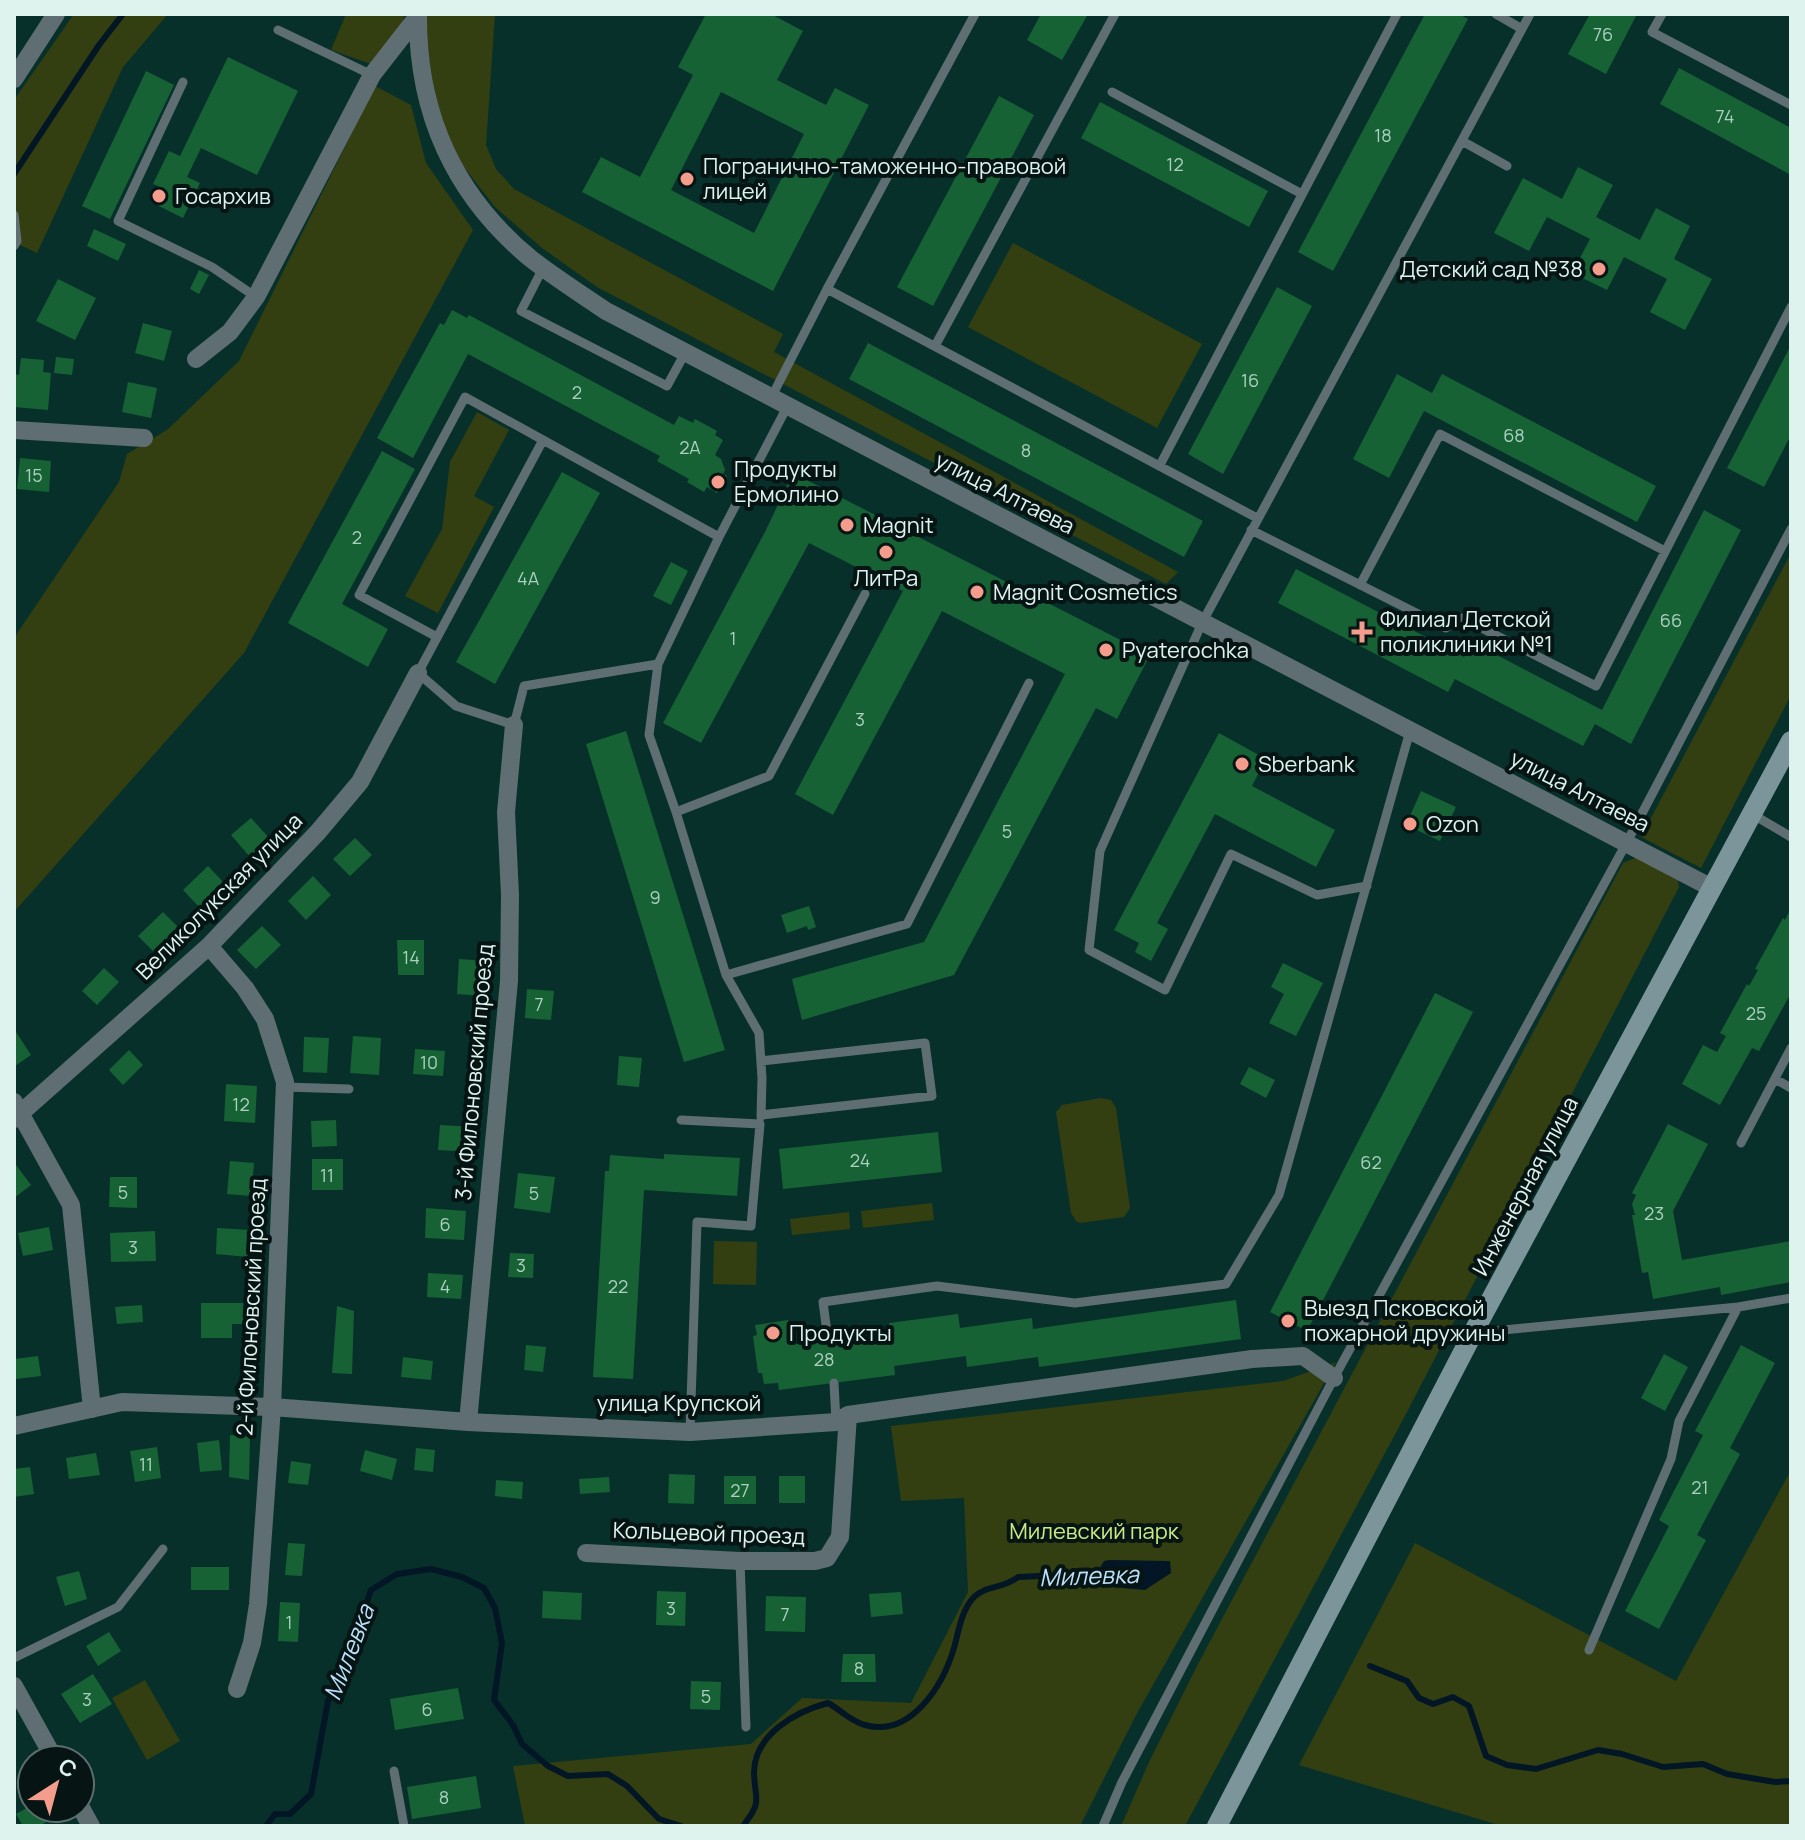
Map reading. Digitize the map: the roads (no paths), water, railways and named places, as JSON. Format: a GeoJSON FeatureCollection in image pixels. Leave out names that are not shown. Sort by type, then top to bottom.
{"type":"FeatureCollection","features":[{"type":"Feature","properties":{"kind":"main road","name":"Инженерная улица"},"geometry":{"type":"LineString","coordinates":[[1217,1826],[1473,1333],[1791,741]]}},
{"type":"Feature","properties":{"kind":"street"},"geometry":{"type":"LineString","coordinates":[[14,79],[56,14]]}},
{"type":"Feature","properties":{"kind":"street"},"geometry":{"type":"LineString","coordinates":[[196,359],[230,332],[256,297],[372,75],[418,15]]}},
{"type":"Feature","properties":{"kind":"street","name":"улица Алтаева"},"geometry":{"type":"LineString","coordinates":[[418,15],[424,84],[443,150],[474,200],[495,225],[543,268],[606,311],[1712,888]]}},
{"type":"Feature","properties":{"kind":"street"},"geometry":{"type":"LineString","coordinates":[[14,430],[144,438]]}},
{"type":"Feature","properties":{"kind":"street","name":"Великолукская улица"},"geometry":{"type":"LineString","coordinates":[[17,1112],[209,946],[318,832],[360,782],[418,673]]}},
{"type":"Feature","properties":{"kind":"street","name":"3-й Филоновский проезд"},"geometry":{"type":"LineString","coordinates":[[468,1422],[509,981],[510,895],[506,812],[514,725]]}},
{"type":"Feature","properties":{"kind":"street","name":"2-й Филоновский проезд"},"geometry":{"type":"LineString","coordinates":[[209,946],[245,988],[265,1019],[285,1087],[272,1407],[258,1604],[252,1643],[237,1689]]}},
{"type":"Feature","properties":{"kind":"street"},"geometry":{"type":"LineString","coordinates":[[17,1112],[71,1205],[92,1409]]}},
{"type":"Feature","properties":{"kind":"street","name":"улица Крупской"},"geometry":{"type":"LineString","coordinates":[[14,1426],[122,1402],[272,1407],[468,1422],[690,1432],[842,1419],[1252,1359],[1303,1356],[1334,1378]]}},
{"type":"Feature","properties":{"kind":"street","name":"Кольцевой проезд"},"geometry":{"type":"LineString","coordinates":[[586,1553],[740,1561],[815,1561],[827,1558],[840,1537],[842,1419]]}},
{"type":"Feature","properties":{"kind":"street"},"geometry":{"type":"LineString","coordinates":[[14,1686],[46,1744]]}},
{"type":"Feature","properties":{"kind":"lane"},"geometry":{"type":"LineString","coordinates":[[690,1432],[697,1222],[751,1226],[761,1120],[761,1061],[759,1033],[726,975],[649,735],[658,664],[719,537],[827,289],[975,14]]}},
{"type":"Feature","properties":{"kind":"lane"},"geometry":{"type":"LineString","coordinates":[[935,346],[1115,14]]}},
{"type":"Feature","properties":{"kind":"lane"},"geometry":{"type":"LineString","coordinates":[[1160,465],[1397,14]]}},
{"type":"Feature","properties":{"kind":"lane"},"geometry":{"type":"LineString","coordinates":[[1496,14],[1522,29]]}},
{"type":"Feature","properties":{"kind":"lane"},"geometry":{"type":"LineString","coordinates":[[1367,886],[1317,895],[1231,854],[1165,990],[1089,950],[1100,851],[1202,623],[1530,14]]}},
{"type":"Feature","properties":{"kind":"lane"},"geometry":{"type":"LineString","coordinates":[[1662,14],[1652,32],[1791,105]]}},
{"type":"Feature","properties":{"kind":"lane"},"geometry":{"type":"LineString","coordinates":[[278,30],[372,75]]}},
{"type":"Feature","properties":{"kind":"lane"},"geometry":{"type":"LineString","coordinates":[[183,82],[118,221],[212,267],[256,297]]}},
{"type":"Feature","properties":{"kind":"lane"},"geometry":{"type":"LineString","coordinates":[[1112,92],[1302,194]]}},
{"type":"Feature","properties":{"kind":"lane"},"geometry":{"type":"LineString","coordinates":[[1462,141],[1507,166]]}},
{"type":"Feature","properties":{"kind":"lane"},"geometry":{"type":"LineString","coordinates":[[14,215],[17,241],[14,246]]}},
{"type":"Feature","properties":{"kind":"lane"},"geometry":{"type":"LineString","coordinates":[[543,268],[521,311],[667,386],[685,353]]}},
{"type":"Feature","properties":{"kind":"lane"},"geometry":{"type":"LineString","coordinates":[[827,289],[1257,518]]}},
{"type":"Feature","properties":{"kind":"lane"},"geometry":{"type":"LineString","coordinates":[[1251,530],[1446,628],[1462,618],[1596,686],[1791,307]]}},
{"type":"Feature","properties":{"kind":"lane"},"geometry":{"type":"LineString","coordinates":[[437,637],[359,595],[465,397],[719,537]]}},
{"type":"Feature","properties":{"kind":"lane"},"geometry":{"type":"LineString","coordinates":[[1360,585],[1440,434],[1665,551]]}},
{"type":"Feature","properties":{"kind":"lane"},"geometry":{"type":"LineString","coordinates":[[543,440],[418,673],[456,706],[514,725],[524,686],[658,664]]}},
{"type":"Feature","properties":{"kind":"lane"},"geometry":{"type":"LineString","coordinates":[[1103,1826],[1143,1743],[1334,1378],[1627,842],[1791,529]]}},
{"type":"Feature","properties":{"kind":"lane"},"geometry":{"type":"LineString","coordinates":[[676,812],[769,776],[865,594]]}},
{"type":"Feature","properties":{"kind":"lane"},"geometry":{"type":"LineString","coordinates":[[726,975],[907,924],[1029,683]]}},
{"type":"Feature","properties":{"kind":"lane"},"geometry":{"type":"LineString","coordinates":[[828,1340],[823,1302],[851,1298],[937,1286],[1075,1303],[1226,1284],[1279,1195],[1410,731]]}},
{"type":"Feature","properties":{"kind":"lane"},"geometry":{"type":"LineString","coordinates":[[1752,814],[1791,837]]}},
{"type":"Feature","properties":{"kind":"lane"},"geometry":{"type":"LineString","coordinates":[[681,1120],[761,1120],[932,1096],[925,1043],[761,1061]]}},
{"type":"Feature","properties":{"kind":"lane"},"geometry":{"type":"LineString","coordinates":[[1741,1143],[1791,1048]]}},
{"type":"Feature","properties":{"kind":"lane"},"geometry":{"type":"LineString","coordinates":[[1775,1079],[1791,1088]]}},
{"type":"Feature","properties":{"kind":"lane"},"geometry":{"type":"LineString","coordinates":[[285,1087],[349,1089]]}},
{"type":"Feature","properties":{"kind":"lane"},"geometry":{"type":"LineString","coordinates":[[1473,1333],[1738,1307],[1791,1298]]}},
{"type":"Feature","properties":{"kind":"lane"},"geometry":{"type":"LineString","coordinates":[[1589,1650],[1671,1459],[1679,1421],[1738,1307]]}},
{"type":"Feature","properties":{"kind":"lane"},"geometry":{"type":"LineString","coordinates":[[834,1383],[842,1419]]}},
{"type":"Feature","properties":{"kind":"lane"},"geometry":{"type":"LineString","coordinates":[[14,1658],[118,1607],[163,1549]]}},
{"type":"Feature","properties":{"kind":"lane"},"geometry":{"type":"LineString","coordinates":[[740,1561],[746,1727]]}},
{"type":"Feature","properties":{"kind":"lane"},"geometry":{"type":"LineString","coordinates":[[394,1771],[404,1826]]}},
{"type":"Feature","properties":{"kind":"water"},"geometry":{"type":"Polygon","coordinates":[[[1104,1561],[1170,1561],[1171,1573],[1145,1590],[1100,1586],[1096,1584],[1096,1574],[1104,1561]]]}},
{"type":"Feature","properties":{"kind":"waterway"},"geometry":{"type":"LineString","coordinates":[[14,174],[123,14]]}},
{"type":"Feature","properties":{"kind":"waterway","name":"Милевка"},"geometry":{"type":"LineString","coordinates":[[266,1826],[275,1814],[290,1814],[311,1794],[328,1701],[345,1664],[371,1590],[397,1574],[431,1569],[462,1577],[484,1588],[495,1608],[502,1643],[494,1700],[513,1725],[522,1744],[548,1766],[568,1776],[608,1774],[627,1786],[659,1819],[681,1826]]}},
{"type":"Feature","properties":{"kind":"waterway","name":"Милевка"},"geometry":{"type":"LineString","coordinates":[[743,1826],[756,1805],[756,1759],[761,1747],[779,1726],[803,1712],[828,1703],[865,1725],[882,1727],[897,1724],[923,1705],[933,1692],[949,1662],[966,1608],[979,1593],[1018,1577],[1104,1573]]}},
{"type":"Feature","properties":{"kind":"waterway","name":"Милевка"},"geometry":{"type":"LineString","coordinates":[[1370,1666],[1407,1681],[1419,1698],[1433,1704],[1453,1697],[1469,1706],[1486,1756],[1507,1765],[1536,1769],[1598,1750],[1663,1767],[1703,1764],[1727,1774],[1775,1782],[1791,1781]]}},
{"type":"Feature","properties":{"kind":"place","name":"Погранично-таможенно-правовой лицей"},"geometry":{"type":"Point","coordinates":[687,179]}},
{"type":"Feature","properties":{"kind":"place","name":"Госархив"},"geometry":{"type":"Point","coordinates":[159,196]}},
{"type":"Feature","properties":{"kind":"place","name":"Детский сад №38"},"geometry":{"type":"Point","coordinates":[1599,269]}},
{"type":"Feature","properties":{"kind":"place","name":"Продукты Ермолино"},"geometry":{"type":"Point","coordinates":[718,482]}},
{"type":"Feature","properties":{"kind":"place","name":"Magnit"},"geometry":{"type":"Point","coordinates":[847,525]}},
{"type":"Feature","properties":{"kind":"place","name":"ЛитРа"},"geometry":{"type":"Point","coordinates":[886,552]}},
{"type":"Feature","properties":{"kind":"place","name":"Magnit Cosmetics"},"geometry":{"type":"Point","coordinates":[977,592]}},
{"type":"Feature","properties":{"kind":"place","name":"Филиал Детской поликлиники №1"},"geometry":{"type":"Point","coordinates":[1362,632]}},
{"type":"Feature","properties":{"kind":"place","name":"Pyaterochka"},"geometry":{"type":"Point","coordinates":[1106,650]}},
{"type":"Feature","properties":{"kind":"place","name":"Sberbank"},"geometry":{"type":"Point","coordinates":[1242,764]}},
{"type":"Feature","properties":{"kind":"place","name":"Ozon"},"geometry":{"type":"Point","coordinates":[1410,824]}},
{"type":"Feature","properties":{"kind":"place","name":"Выезд Псковской пожарной дружины"},"geometry":{"type":"Point","coordinates":[1288,1321]}},
{"type":"Feature","properties":{"kind":"place","name":"Продукты"},"geometry":{"type":"Point","coordinates":[773,1333]}},
{"type":"Feature","properties":{"kind":"park label","name":"Милевский парк"},"geometry":{"type":"Point","coordinates":[1094,1531]}}]}
